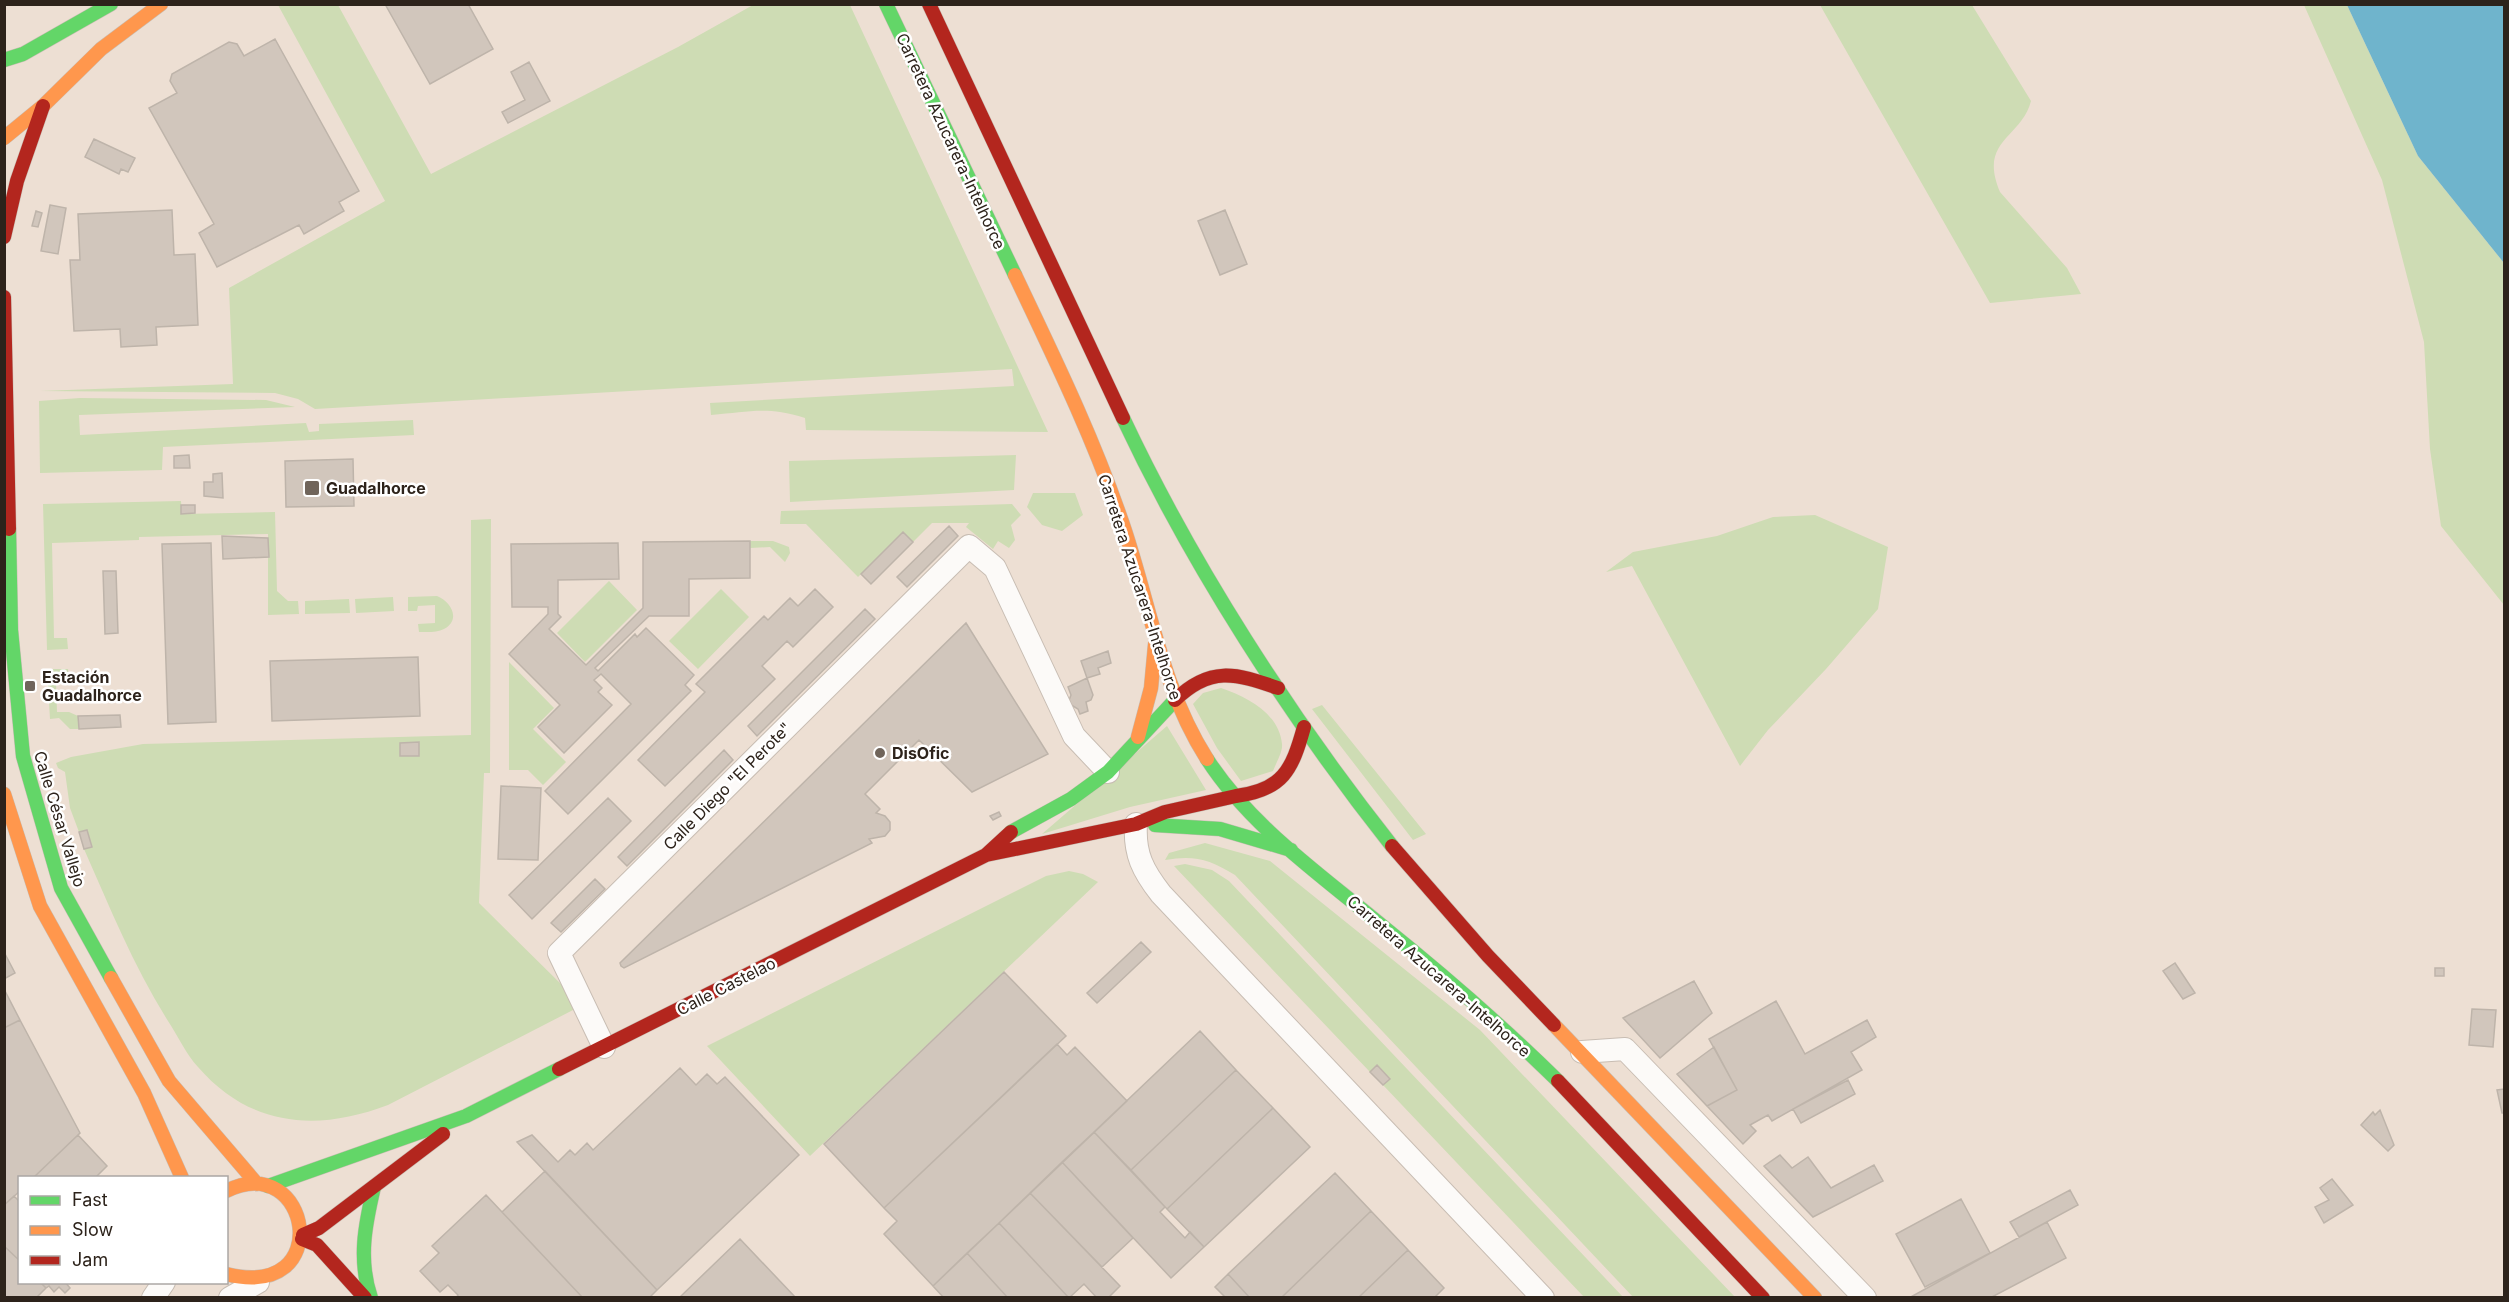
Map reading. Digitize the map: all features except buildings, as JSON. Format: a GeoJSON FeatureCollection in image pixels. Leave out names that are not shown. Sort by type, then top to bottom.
{"type":"FeatureCollection","features":[{"type":"Feature","properties":{"kind":"main road"},"geometry":{"type":"LineString","coordinates":[[4,60],[22,54],[111,4]]}},
{"type":"Feature","properties":{"kind":"main road"},"geometry":{"type":"LineString","coordinates":[[4,138],[43,106],[102,49],[161,4]]}},
{"type":"Feature","properties":{"kind":"main road","name":"Carretera Azucarera-Intelhorce"},"geometry":{"type":"LineString","coordinates":[[886,4],[1057,363],[1113,494],[1136,565],[1155,645],[1175,700],[1213,768],[1236,796],[1291,850],[1497,1024],[1576,1101],[1763,1298]]}},
{"type":"Feature","properties":{"kind":"main road"},"geometry":{"type":"LineString","coordinates":[[929,4],[1140,455],[1208,578],[1304,727],[1348,790],[1406,863],[1488,956],[1815,1298]]}},
{"type":"Feature","properties":{"kind":"main road"},"geometry":{"type":"LineString","coordinates":[[4,237],[17,181],[43,106]]}},
{"type":"Feature","properties":{"kind":"main road","name":"Calle César Vallejo"},"geometry":{"type":"LineString","coordinates":[[4,297],[11,630],[26,767],[61,888],[169,1080],[262,1185],[286,1197],[299,1214],[302,1237]]}},
{"type":"Feature","properties":{"kind":"main road"},"geometry":{"type":"LineString","coordinates":[[1137,741],[1151,688],[1155,645]]}},
{"type":"Feature","properties":{"kind":"main road"},"geometry":{"type":"LineString","coordinates":[[1175,700],[1186,688],[1204,677],[1224,673],[1251,678],[1278,688]]}},
{"type":"Feature","properties":{"kind":"main road","name":"Calle Castelao"},"geometry":{"type":"LineString","coordinates":[[986,855],[1016,827],[1071,799],[1108,772],[1175,700]]}},
{"type":"Feature","properties":{"kind":"main road"},"geometry":{"type":"LineString","coordinates":[[1236,796],[1269,790],[1288,774],[1304,727]]}},
{"type":"Feature","properties":{"kind":"main road"},"geometry":{"type":"LineString","coordinates":[[4,794],[40,906],[144,1093],[181,1176]]}},
{"type":"Feature","properties":{"kind":"main road","name":"Calle Castelao"},"geometry":{"type":"LineString","coordinates":[[228,1190],[242,1185],[262,1185],[466,1116],[986,855],[1136,824],[1165,812],[1236,796]]}},
{"type":"Feature","properties":{"kind":"main road"},"geometry":{"type":"LineString","coordinates":[[1136,824],[1220,829],[1291,850]]}},
{"type":"Feature","properties":{"kind":"main road","name":"Calle Castelao"},"geometry":{"type":"LineString","coordinates":[[302,1237],[319,1228],[466,1116]]}},
{"type":"Feature","properties":{"kind":"main road"},"geometry":{"type":"LineString","coordinates":[[371,1298],[365,1283],[361,1253],[364,1226],[374,1187]]}},
{"type":"Feature","properties":{"kind":"main road"},"geometry":{"type":"LineString","coordinates":[[228,1275],[246,1282],[274,1278],[288,1269],[297,1255],[302,1237],[317,1245],[365,1298]]}},
{"type":"Feature","properties":{"kind":"street","name":"Calle Diego \"El Perote\""},"geometry":{"type":"LineString","coordinates":[[604,1047],[558,953],[969,546],[995,568],[1074,736],[1108,772]]}},
{"type":"Feature","properties":{"kind":"street"},"geometry":{"type":"LineString","coordinates":[[1136,824],[1135,841],[1140,864],[1161,894],[1543,1298]]}},
{"type":"Feature","properties":{"kind":"street"},"geometry":{"type":"LineString","coordinates":[[1582,1052],[1625,1049],[1865,1298]]}},
{"type":"Feature","properties":{"kind":"street"},"geometry":{"type":"LineString","coordinates":[[163,1135],[165,1176]]}},
{"type":"Feature","properties":{"kind":"street"},"geometry":{"type":"LineString","coordinates":[[230,1298],[258,1282]]}},
{"type":"Feature","properties":{"kind":"green space"},"geometry":{"type":"Polygon","coordinates":[[[278,5],[338,5],[431,174],[678,47],[753,5],[850,5],[1048,432],[806,430],[805,418],[779,412],[758,411],[711,415],[710,403],[1014,386],[1012,369],[315,409],[298,399],[275,393],[40,391],[233,384],[229,288],[385,201],[278,5]]]}},
{"type":"Feature","properties":{"kind":"green space"},"geometry":{"type":"Polygon","coordinates":[[[1820,5],[1972,5],[2031,101],[2026,114],[2004,141],[1994,161],[2000,192],[2067,268],[2081,294],[1990,303],[1820,5]]]}},
{"type":"Feature","properties":{"kind":"green space"},"geometry":{"type":"Polygon","coordinates":[[[2304,5],[2347,5],[2418,156],[2504,263],[2504,605],[2441,526],[2430,449],[2424,342],[2382,180],[2304,5]]]}},
{"type":"Feature","properties":{"kind":"green space"},"geometry":{"type":"Polygon","coordinates":[[[80,398],[266,400],[295,407],[79,415],[80,435],[306,423],[309,432],[319,431],[319,424],[413,420],[414,435],[163,447],[162,470],[40,473],[39,401],[80,398]]]}},
{"type":"Feature","properties":{"kind":"green space"},"geometry":{"type":"Polygon","coordinates":[[[1016,455],[1014,490],[790,502],[789,461],[1016,455]]]}},
{"type":"Feature","properties":{"kind":"green space"},"geometry":{"type":"Polygon","coordinates":[[[1033,493],[1075,493],[1083,515],[1062,531],[1042,525],[1027,507],[1033,493]]]}},
{"type":"Feature","properties":{"kind":"green space"},"geometry":{"type":"Polygon","coordinates":[[[181,501],[182,514],[275,512],[277,591],[288,601],[298,601],[299,614],[268,615],[268,534],[139,537],[139,540],[52,543],[54,638],[67,638],[68,649],[47,650],[43,504],[181,501]]]}},
{"type":"Feature","properties":{"kind":"green space"},"geometry":{"type":"Polygon","coordinates":[[[1012,504],[1021,515],[1011,525],[1015,540],[1009,548],[998,541],[993,549],[966,527],[969,523],[932,523],[913,542],[903,532],[858,577],[806,524],[780,524],[781,511],[1012,504]]]}},
{"type":"Feature","properties":{"kind":"green space"},"geometry":{"type":"Polygon","coordinates":[[[1815,515],[1888,547],[1878,609],[1826,669],[1768,730],[1740,766],[1632,566],[1606,572],[1633,552],[1717,536],[1773,517],[1815,515]]]}},
{"type":"Feature","properties":{"kind":"green space"},"geometry":{"type":"Polygon","coordinates":[[[491,519],[490,773],[484,773],[479,903],[563,986],[575,1009],[388,1105],[362,1114],[310,1121],[286,1119],[262,1113],[218,1087],[198,1067],[156,1001],[123,937],[84,849],[92,847],[87,830],[79,832],[70,808],[65,772],[58,768],[56,763],[71,757],[143,744],[471,735],[471,520],[491,519]],[[418,742],[401,743],[401,756],[419,756],[418,742]]]}},
{"type":"Feature","properties":{"kind":"green space"},"geometry":{"type":"Polygon","coordinates":[[[750,541],[773,541],[789,547],[790,553],[785,562],[770,547],[750,548],[750,541]]]}},
{"type":"Feature","properties":{"kind":"green space"},"geometry":{"type":"Polygon","coordinates":[[[609,581],[637,610],[585,662],[557,633],[609,581]]]}},
{"type":"Feature","properties":{"kind":"green space"},"geometry":{"type":"Polygon","coordinates":[[[721,589],[749,617],[698,669],[669,641],[721,589]]]}},
{"type":"Feature","properties":{"kind":"green space"},"geometry":{"type":"Polygon","coordinates":[[[437,596],[450,606],[452,620],[444,629],[419,632],[418,624],[435,623],[435,605],[418,606],[417,611],[408,611],[408,597],[437,596]]]}},
{"type":"Feature","properties":{"kind":"green space"},"geometry":{"type":"Polygon","coordinates":[[[393,597],[394,611],[356,613],[355,599],[393,597]]]}},
{"type":"Feature","properties":{"kind":"green space"},"geometry":{"type":"Polygon","coordinates":[[[349,599],[350,613],[305,614],[305,601],[349,599]]]}},
{"type":"Feature","properties":{"kind":"green space"},"geometry":{"type":"Polygon","coordinates":[[[509,662],[554,708],[533,729],[566,762],[543,785],[528,770],[509,770],[509,662]]]}},
{"type":"Feature","properties":{"kind":"green space"},"geometry":{"type":"Polygon","coordinates":[[[47,669],[68,669],[69,681],[56,682],[57,712],[69,712],[78,716],[79,729],[70,729],[59,718],[50,719],[47,669]]]}},
{"type":"Feature","properties":{"kind":"green space"},"geometry":{"type":"Polygon","coordinates":[[[1221,688],[1251,702],[1275,723],[1280,733],[1282,747],[1273,771],[1241,781],[1217,748],[1193,704],[1203,693],[1221,688]]]}},
{"type":"Feature","properties":{"kind":"green space"},"geometry":{"type":"Polygon","coordinates":[[[1322,705],[1426,834],[1413,840],[1312,709],[1322,705]]]}},
{"type":"Feature","properties":{"kind":"green space"},"geometry":{"type":"Polygon","coordinates":[[[1167,726],[1206,790],[1130,807],[1042,834],[1167,726]]]}},
{"type":"Feature","properties":{"kind":"green space"},"geometry":{"type":"Polygon","coordinates":[[[1205,843],[1270,861],[1480,1030],[1735,1297],[1633,1297],[1235,875],[1217,865],[1193,858],[1165,860],[1169,853],[1205,843]]]}},
{"type":"Feature","properties":{"kind":"green space"},"geometry":{"type":"Polygon","coordinates":[[[1185,864],[1212,870],[1229,881],[1623,1297],[1584,1297],[1383,1085],[1390,1078],[1377,1066],[1370,1072],[1174,866],[1185,864]]]}},
{"type":"Feature","properties":{"kind":"green space"},"geometry":{"type":"Polygon","coordinates":[[[1069,871],[1083,874],[1098,882],[810,1156],[707,1046],[1046,876],[1069,871]]]}},
{"type":"Feature","properties":{"kind":"water"},"geometry":{"type":"Polygon","coordinates":[[[2347,5],[2504,5],[2504,263],[2418,156],[2347,5]]]}},
{"type":"Feature","properties":{"kind":"traffic: fast"},"geometry":{"type":"LineString","coordinates":[[4,60],[23,54],[111,4]]}},
{"type":"Feature","properties":{"kind":"traffic: fast"},"geometry":{"type":"LineString","coordinates":[[886,4],[1015,275]]}},
{"type":"Feature","properties":{"kind":"traffic: fast"},"geometry":{"type":"LineString","coordinates":[[1123,418],[1180,530],[1246,640],[1317,746],[1392,846]]}},
{"type":"Feature","properties":{"kind":"traffic: fast"},"geometry":{"type":"LineString","coordinates":[[9,529],[11,630],[23,756],[61,888],[111,978]]}},
{"type":"Feature","properties":{"kind":"traffic: fast"},"geometry":{"type":"LineString","coordinates":[[1011,832],[1071,799],[1108,772],[1175,700]]}},
{"type":"Feature","properties":{"kind":"traffic: fast"},"geometry":{"type":"LineString","coordinates":[[1207,759],[1224,783],[1265,828],[1449,981],[1558,1081]]}},
{"type":"Feature","properties":{"kind":"traffic: fast"},"geometry":{"type":"LineString","coordinates":[[1155,825],[1220,829],[1291,850]]}},
{"type":"Feature","properties":{"kind":"traffic: fast"},"geometry":{"type":"LineString","coordinates":[[268,1186],[466,1116],[559,1069]]}},
{"type":"Feature","properties":{"kind":"traffic: fast"},"geometry":{"type":"LineString","coordinates":[[371,1298],[365,1270],[364,1242],[374,1187]]}},
{"type":"Feature","properties":{"kind":"traffic: slow"},"geometry":{"type":"LineString","coordinates":[[4,138],[43,106],[101,49],[161,4]]}},
{"type":"Feature","properties":{"kind":"traffic: slow"},"geometry":{"type":"LineString","coordinates":[[1015,275],[1073,398],[1112,493],[1167,674],[1191,732],[1207,759]]}},
{"type":"Feature","properties":{"kind":"traffic: slow"},"geometry":{"type":"LineString","coordinates":[[1138,737],[1151,688],[1155,645]]}},
{"type":"Feature","properties":{"kind":"traffic: slow"},"geometry":{"type":"LineString","coordinates":[[4,794],[40,906],[144,1093],[181,1176]]}},
{"type":"Feature","properties":{"kind":"traffic: slow"},"geometry":{"type":"LineString","coordinates":[[111,978],[169,1081],[257,1184]]}},
{"type":"Feature","properties":{"kind":"traffic: slow"},"geometry":{"type":"LineString","coordinates":[[1554,1025],[1815,1298]]}},
{"type":"Feature","properties":{"kind":"traffic: slow"},"geometry":{"type":"LineString","coordinates":[[228,1191],[255,1184],[277,1190],[293,1206],[300,1227],[297,1249],[285,1267],[261,1277],[228,1274]]}},
{"type":"Feature","properties":{"kind":"traffic: jam"},"geometry":{"type":"LineString","coordinates":[[929,4],[1123,418]]}},
{"type":"Feature","properties":{"kind":"traffic: jam"},"geometry":{"type":"LineString","coordinates":[[4,237],[17,181],[43,106]]}},
{"type":"Feature","properties":{"kind":"traffic: jam"},"geometry":{"type":"LineString","coordinates":[[4,297],[9,529]]}},
{"type":"Feature","properties":{"kind":"traffic: jam"},"geometry":{"type":"LineString","coordinates":[[1175,700],[1188,689],[1212,677],[1236,676],[1278,688]]}},
{"type":"Feature","properties":{"kind":"traffic: jam"},"geometry":{"type":"LineString","coordinates":[[1236,796],[1265,789],[1283,775],[1295,755],[1304,727]]}},
{"type":"Feature","properties":{"kind":"traffic: jam"},"geometry":{"type":"LineString","coordinates":[[986,855],[1136,824],[1165,812],[1236,796]]}},
{"type":"Feature","properties":{"kind":"traffic: jam"},"geometry":{"type":"LineString","coordinates":[[559,1069],[986,855],[1011,832]]}},
{"type":"Feature","properties":{"kind":"traffic: jam"},"geometry":{"type":"LineString","coordinates":[[1392,846],[1488,956],[1554,1025]]}},
{"type":"Feature","properties":{"kind":"traffic: jam"},"geometry":{"type":"LineString","coordinates":[[1558,1081],[1763,1298]]}},
{"type":"Feature","properties":{"kind":"traffic: jam"},"geometry":{"type":"LineString","coordinates":[[303,1235],[319,1228],[443,1134]]}},
{"type":"Feature","properties":{"kind":"traffic: jam"},"geometry":{"type":"LineString","coordinates":[[302,1239],[317,1245],[365,1298]]}},
{"type":"Feature","properties":{"kind":"place","name":"Guadalhorce"},"geometry":{"type":"Point","coordinates":[312,488]}},
{"type":"Feature","properties":{"kind":"place","name":"Estación Guadalhorce"},"geometry":{"type":"Point","coordinates":[30,686]}},
{"type":"Feature","properties":{"kind":"place","name":"DisOfic"},"geometry":{"type":"Point","coordinates":[880,753]}}]}
